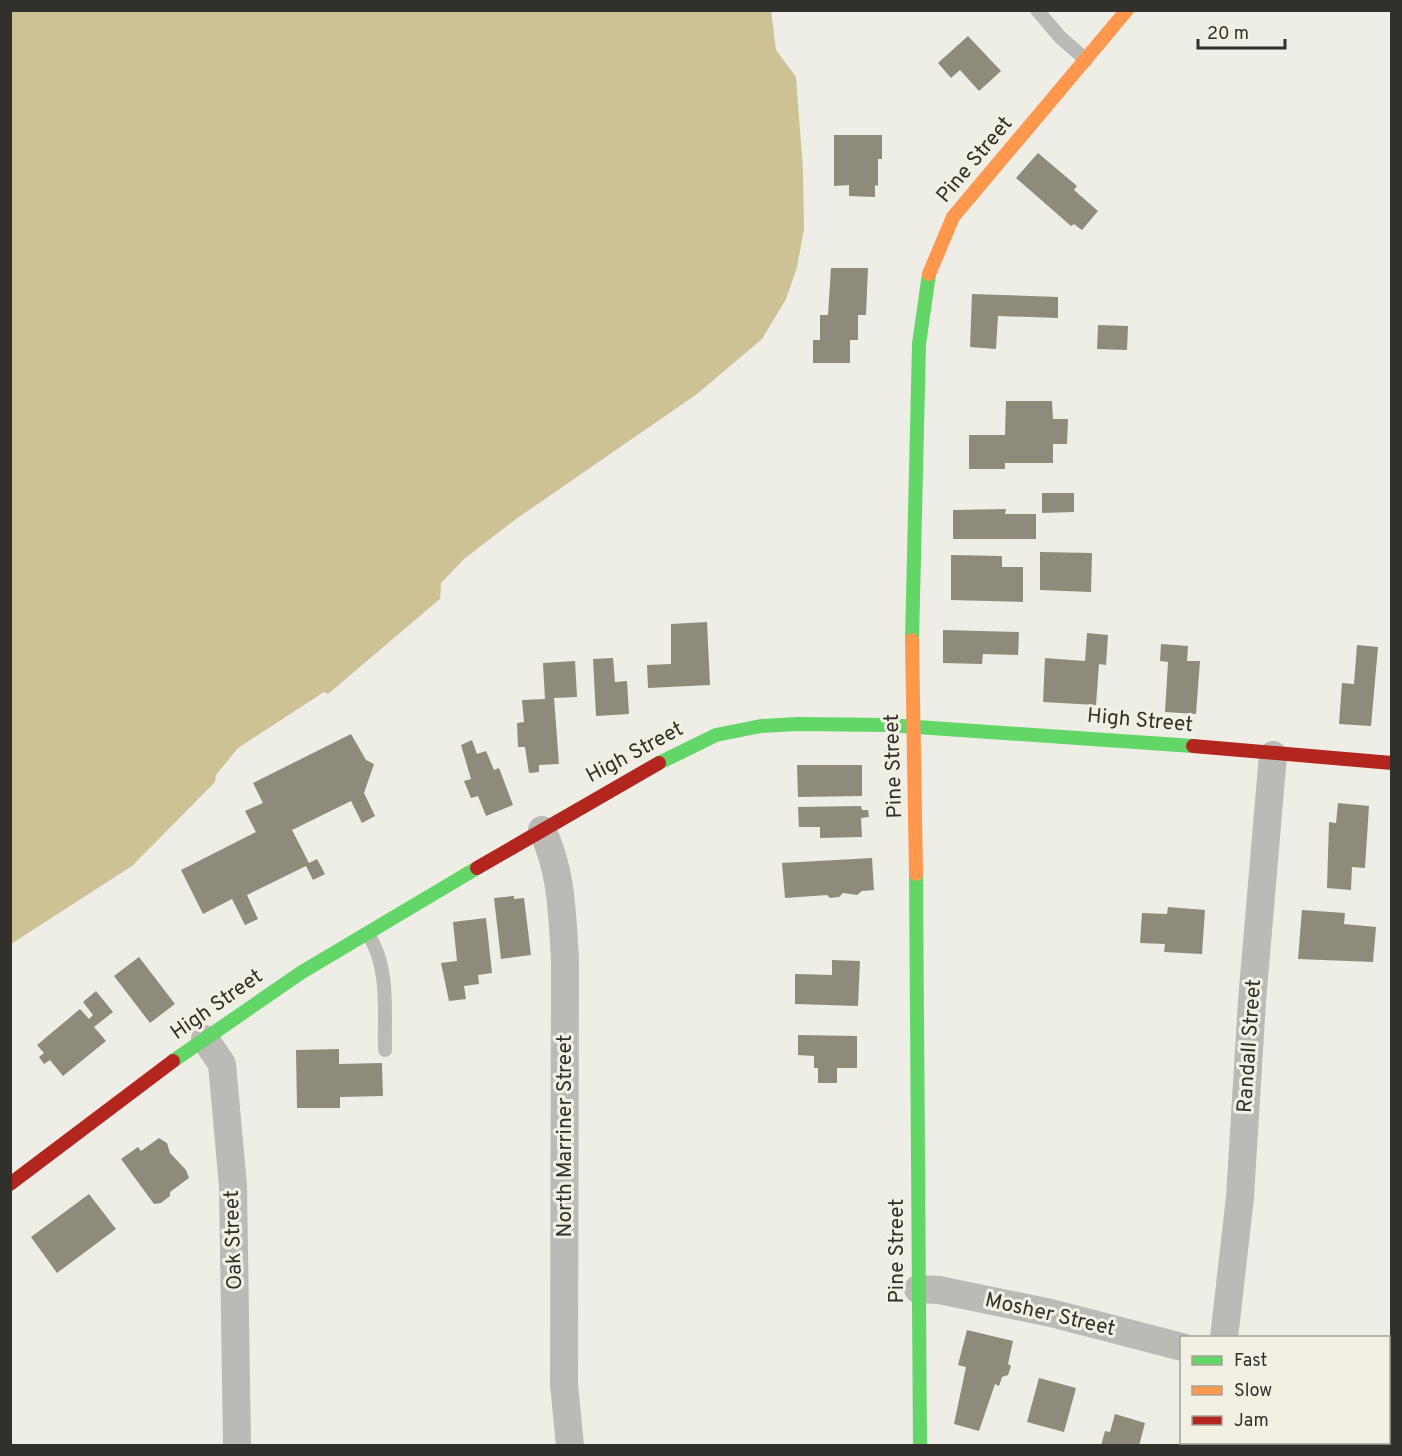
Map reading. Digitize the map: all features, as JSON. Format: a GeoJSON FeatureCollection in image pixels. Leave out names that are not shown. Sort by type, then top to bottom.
{"type":"FeatureCollection","features":[{"type":"Feature","properties":{"kind":"street","name":"Pine Street"},"geometry":{"type":"LineString","coordinates":[[920,1446],[914,727],[916,411],[919,344],[929,274],[953,217],[1126,10]]}},
{"type":"Feature","properties":{"kind":"street","name":"High Street"},"geometry":{"type":"LineString","coordinates":[[10,1184],[155,1073],[302,972],[684,749],[716,735],[761,726],[797,724],[914,727],[1084,737],[1274,755],[1392,763]]}},
{"type":"Feature","properties":{"kind":"street","name":"Randall Street"},"geometry":{"type":"LineString","coordinates":[[1224,1336],[1240,1197],[1252,1001],[1274,755]]}},
{"type":"Feature","properties":{"kind":"street","name":"North Marriner Street"},"geometry":{"type":"LineString","coordinates":[[543,830],[554,854],[560,889],[565,958],[564,1384],[570,1446]]}},
{"type":"Feature","properties":{"kind":"street","name":"Oak Street"},"geometry":{"type":"LineString","coordinates":[[205,1039],[222,1064],[233,1186],[237,1446]]}},
{"type":"Feature","properties":{"kind":"street","name":"Mosher Street"},"geometry":{"type":"LineString","coordinates":[[918,1289],[939,1290],[1052,1313],[1180,1346]]}},
{"type":"Feature","properties":{"kind":"lane"},"geometry":{"type":"LineString","coordinates":[[1037,10],[1060,37],[1086,60]]}},
{"type":"Feature","properties":{"kind":"lane"},"geometry":{"type":"LineString","coordinates":[[368,934],[379,952],[383,971],[385,1050]]}},
{"type":"Feature","properties":{"kind":"shaded area"},"geometry":{"type":"Polygon","coordinates":[[[11,11],[800,11],[812,250],[775,341],[579,481],[235,773],[132,866],[11,944],[11,11]]]}},
{"type":"Feature","properties":{"kind":"pier"},"geometry":{"type":"Polygon","coordinates":[[[771,10],[803,10],[811,68],[815,250],[807,295],[777,343],[676,424],[581,483],[440,603],[441,583],[464,559],[516,519],[697,394],[762,339],[786,299],[797,267],[804,229],[803,170],[796,77],[776,50],[771,10]]]}},
{"type":"Feature","properties":{"kind":"pier"},"geometry":{"type":"Polygon","coordinates":[[[324,692],[332,696],[237,775],[137,865],[135,863],[215,782],[216,775],[238,748],[324,692]]]}},
{"type":"Feature","properties":{"kind":"building"},"geometry":{"type":"Polygon","coordinates":[[[968,36],[1001,71],[979,91],[960,70],[951,78],[938,63],[968,36]]]}},
{"type":"Feature","properties":{"kind":"building"},"geometry":{"type":"Polygon","coordinates":[[[834,135],[882,135],[882,159],[878,159],[878,186],[875,185],[875,197],[849,196],[849,185],[834,186],[834,135]]]}},
{"type":"Feature","properties":{"kind":"building"},"geometry":{"type":"Polygon","coordinates":[[[1038,153],[1077,186],[1074,190],[1098,211],[1082,230],[1074,224],[1071,226],[1016,178],[1038,153]]]}},
{"type":"Feature","properties":{"kind":"building"},"geometry":{"type":"Polygon","coordinates":[[[831,268],[868,268],[866,315],[858,315],[858,340],[850,340],[850,363],[813,363],[813,340],[820,340],[820,315],[828,315],[831,268]]]}},
{"type":"Feature","properties":{"kind":"building"},"geometry":{"type":"Polygon","coordinates":[[[972,294],[1058,297],[1058,318],[998,316],[996,349],[970,347],[972,294]]]}},
{"type":"Feature","properties":{"kind":"building"},"geometry":{"type":"Polygon","coordinates":[[[1098,325],[1128,326],[1127,350],[1097,349],[1098,325]]]}},
{"type":"Feature","properties":{"kind":"building"},"geometry":{"type":"Polygon","coordinates":[[[1006,401],[1052,401],[1053,419],[1068,419],[1067,444],[1053,444],[1053,463],[1005,463],[1005,469],[969,469],[969,435],[1005,435],[1006,401]]]}},
{"type":"Feature","properties":{"kind":"building"},"geometry":{"type":"Polygon","coordinates":[[[1042,493],[1074,493],[1074,512],[1042,513],[1042,493]]]}},
{"type":"Feature","properties":{"kind":"building"},"geometry":{"type":"Polygon","coordinates":[[[1006,509],[1005,514],[1036,514],[1036,539],[953,539],[953,510],[1006,509]]]}},
{"type":"Feature","properties":{"kind":"building"},"geometry":{"type":"Polygon","coordinates":[[[1040,552],[1092,553],[1091,592],[1040,590],[1040,552]]]}},
{"type":"Feature","properties":{"kind":"building"},"geometry":{"type":"Polygon","coordinates":[[[951,555],[1002,556],[1002,567],[1023,567],[1023,602],[951,600],[951,555]]]}},
{"type":"Feature","properties":{"kind":"building"},"geometry":{"type":"Polygon","coordinates":[[[707,622],[710,685],[648,688],[647,665],[671,664],[671,624],[707,622]]]}},
{"type":"Feature","properties":{"kind":"building"},"geometry":{"type":"Polygon","coordinates":[[[943,630],[1019,632],[1018,655],[983,654],[982,664],[943,663],[943,630]]]}},
{"type":"Feature","properties":{"kind":"building"},"geometry":{"type":"Polygon","coordinates":[[[1087,633],[1108,635],[1106,665],[1099,664],[1096,705],[1043,702],[1045,658],[1085,661],[1087,633]]]}},
{"type":"Feature","properties":{"kind":"building"},"geometry":{"type":"Polygon","coordinates":[[[1161,644],[1188,646],[1187,661],[1200,661],[1196,714],[1165,712],[1168,662],[1160,661],[1161,644]]]}},
{"type":"Feature","properties":{"kind":"building"},"geometry":{"type":"Polygon","coordinates":[[[1357,645],[1378,647],[1371,726],[1339,724],[1342,683],[1354,684],[1357,645]]]}},
{"type":"Feature","properties":{"kind":"building"},"geometry":{"type":"Polygon","coordinates":[[[613,658],[615,682],[627,681],[629,714],[596,716],[593,659],[613,658]]]}},
{"type":"Feature","properties":{"kind":"building"},"geometry":{"type":"Polygon","coordinates":[[[575,661],[577,697],[554,698],[559,764],[539,765],[539,772],[529,773],[525,747],[518,747],[517,723],[524,722],[522,700],[545,699],[543,663],[575,661]]]}},
{"type":"Feature","properties":{"kind":"building"},"geometry":{"type":"Polygon","coordinates":[[[351,734],[366,760],[374,764],[364,793],[375,816],[362,823],[351,801],[292,830],[309,863],[317,859],[325,874],[313,880],[306,866],[247,895],[258,919],[245,925],[232,899],[203,914],[181,870],[256,832],[245,811],[263,803],[253,783],[351,734]]]}},
{"type":"Feature","properties":{"kind":"building"},"geometry":{"type":"Polygon","coordinates":[[[472,740],[477,754],[486,751],[494,770],[499,768],[513,805],[486,816],[478,796],[471,798],[464,781],[471,779],[461,745],[472,740]]]}},
{"type":"Feature","properties":{"kind":"building"},"geometry":{"type":"Polygon","coordinates":[[[797,765],[862,765],[862,796],[798,797],[797,765]]]}},
{"type":"Feature","properties":{"kind":"building"},"geometry":{"type":"Polygon","coordinates":[[[1338,803],[1369,806],[1365,868],[1352,867],[1351,890],[1327,888],[1329,822],[1336,823],[1338,803]]]}},
{"type":"Feature","properties":{"kind":"building"},"geometry":{"type":"Polygon","coordinates":[[[861,806],[862,810],[868,810],[869,817],[861,818],[862,837],[820,838],[820,827],[799,827],[798,807],[861,806]]]}},
{"type":"Feature","properties":{"kind":"building"},"geometry":{"type":"Polygon","coordinates":[[[872,858],[874,890],[862,891],[857,895],[843,893],[839,897],[830,898],[827,895],[785,898],[782,863],[872,858]]]}},
{"type":"Feature","properties":{"kind":"building"},"geometry":{"type":"Polygon","coordinates":[[[514,896],[514,899],[524,898],[531,955],[501,959],[494,898],[514,896]]]}},
{"type":"Feature","properties":{"kind":"building"},"geometry":{"type":"Polygon","coordinates":[[[1168,907],[1205,910],[1202,954],[1164,952],[1165,944],[1140,943],[1142,913],[1167,914],[1168,907]]]}},
{"type":"Feature","properties":{"kind":"building"},"geometry":{"type":"Polygon","coordinates":[[[1302,910],[1345,913],[1344,924],[1376,927],[1373,962],[1298,959],[1302,910]]]}},
{"type":"Feature","properties":{"kind":"building"},"geometry":{"type":"Polygon","coordinates":[[[486,918],[492,973],[478,975],[479,984],[464,986],[466,999],[449,1001],[441,963],[457,961],[453,922],[486,918]]]}},
{"type":"Feature","properties":{"kind":"building"},"geometry":{"type":"Polygon","coordinates":[[[139,957],[175,1004],[150,1023],[114,976],[139,957]]]}},
{"type":"Feature","properties":{"kind":"building"},"geometry":{"type":"Polygon","coordinates":[[[832,960],[860,961],[858,1006],[795,1004],[795,974],[832,975],[832,960]]]}},
{"type":"Feature","properties":{"kind":"building"},"geometry":{"type":"Polygon","coordinates":[[[96,991],[113,1012],[94,1027],[106,1041],[63,1076],[50,1060],[44,1064],[39,1057],[44,1053],[37,1045],[80,1009],[89,1019],[93,1015],[83,1002],[96,991]]]}},
{"type":"Feature","properties":{"kind":"building"},"geometry":{"type":"Polygon","coordinates":[[[798,1035],[857,1036],[857,1068],[837,1068],[837,1083],[818,1083],[818,1068],[814,1068],[814,1056],[798,1055],[798,1035]]]}},
{"type":"Feature","properties":{"kind":"building"},"geometry":{"type":"Polygon","coordinates":[[[339,1049],[339,1064],[382,1063],[383,1096],[340,1097],[340,1108],[297,1108],[296,1050],[339,1049]]]}},
{"type":"Feature","properties":{"kind":"building"},"geometry":{"type":"Polygon","coordinates":[[[159,1138],[167,1143],[170,1153],[186,1170],[189,1178],[170,1192],[170,1196],[161,1203],[154,1204],[121,1159],[138,1147],[141,1151],[159,1138]]]}},
{"type":"Feature","properties":{"kind":"building"},"geometry":{"type":"Polygon","coordinates":[[[89,1194],[116,1229],[57,1273],[31,1237],[89,1194]]]}},
{"type":"Feature","properties":{"kind":"building"},"geometry":{"type":"Polygon","coordinates":[[[967,1330],[1013,1341],[1008,1375],[1002,1377],[999,1386],[995,1384],[979,1431],[954,1424],[966,1367],[958,1365],[967,1330]]]}},
{"type":"Feature","properties":{"kind":"building"},"geometry":{"type":"Polygon","coordinates":[[[1039,1378],[1076,1388],[1064,1432],[1027,1422],[1039,1378]]]}},
{"type":"Feature","properties":{"kind":"building"},"geometry":{"type":"Polygon","coordinates":[[[1115,1414],[1145,1423],[1139,1446],[1101,1446],[1105,1431],[1110,1432],[1115,1414]]]}},
{"type":"Feature","properties":{"kind":"traffic: fast"},"geometry":{"type":"LineString","coordinates":[[912,640],[919,344],[929,274]]}},
{"type":"Feature","properties":{"kind":"traffic: fast"},"geometry":{"type":"LineString","coordinates":[[659,763],[716,735],[761,726],[797,724],[888,725],[1193,746]]}},
{"type":"Feature","properties":{"kind":"traffic: fast"},"geometry":{"type":"LineString","coordinates":[[173,1061],[302,972],[477,868]]}},
{"type":"Feature","properties":{"kind":"traffic: fast"},"geometry":{"type":"LineString","coordinates":[[916,874],[920,1446]]}},
{"type":"Feature","properties":{"kind":"traffic: slow"},"geometry":{"type":"LineString","coordinates":[[929,274],[953,217],[1127,10]]}},
{"type":"Feature","properties":{"kind":"traffic: slow"},"geometry":{"type":"LineString","coordinates":[[912,640],[916,874]]}},
{"type":"Feature","properties":{"kind":"traffic: jam"},"geometry":{"type":"LineString","coordinates":[[1193,746],[1392,763]]}},
{"type":"Feature","properties":{"kind":"traffic: jam"},"geometry":{"type":"LineString","coordinates":[[477,868],[659,763]]}},
{"type":"Feature","properties":{"kind":"traffic: jam"},"geometry":{"type":"LineString","coordinates":[[10,1184],[173,1061]]}}]}
